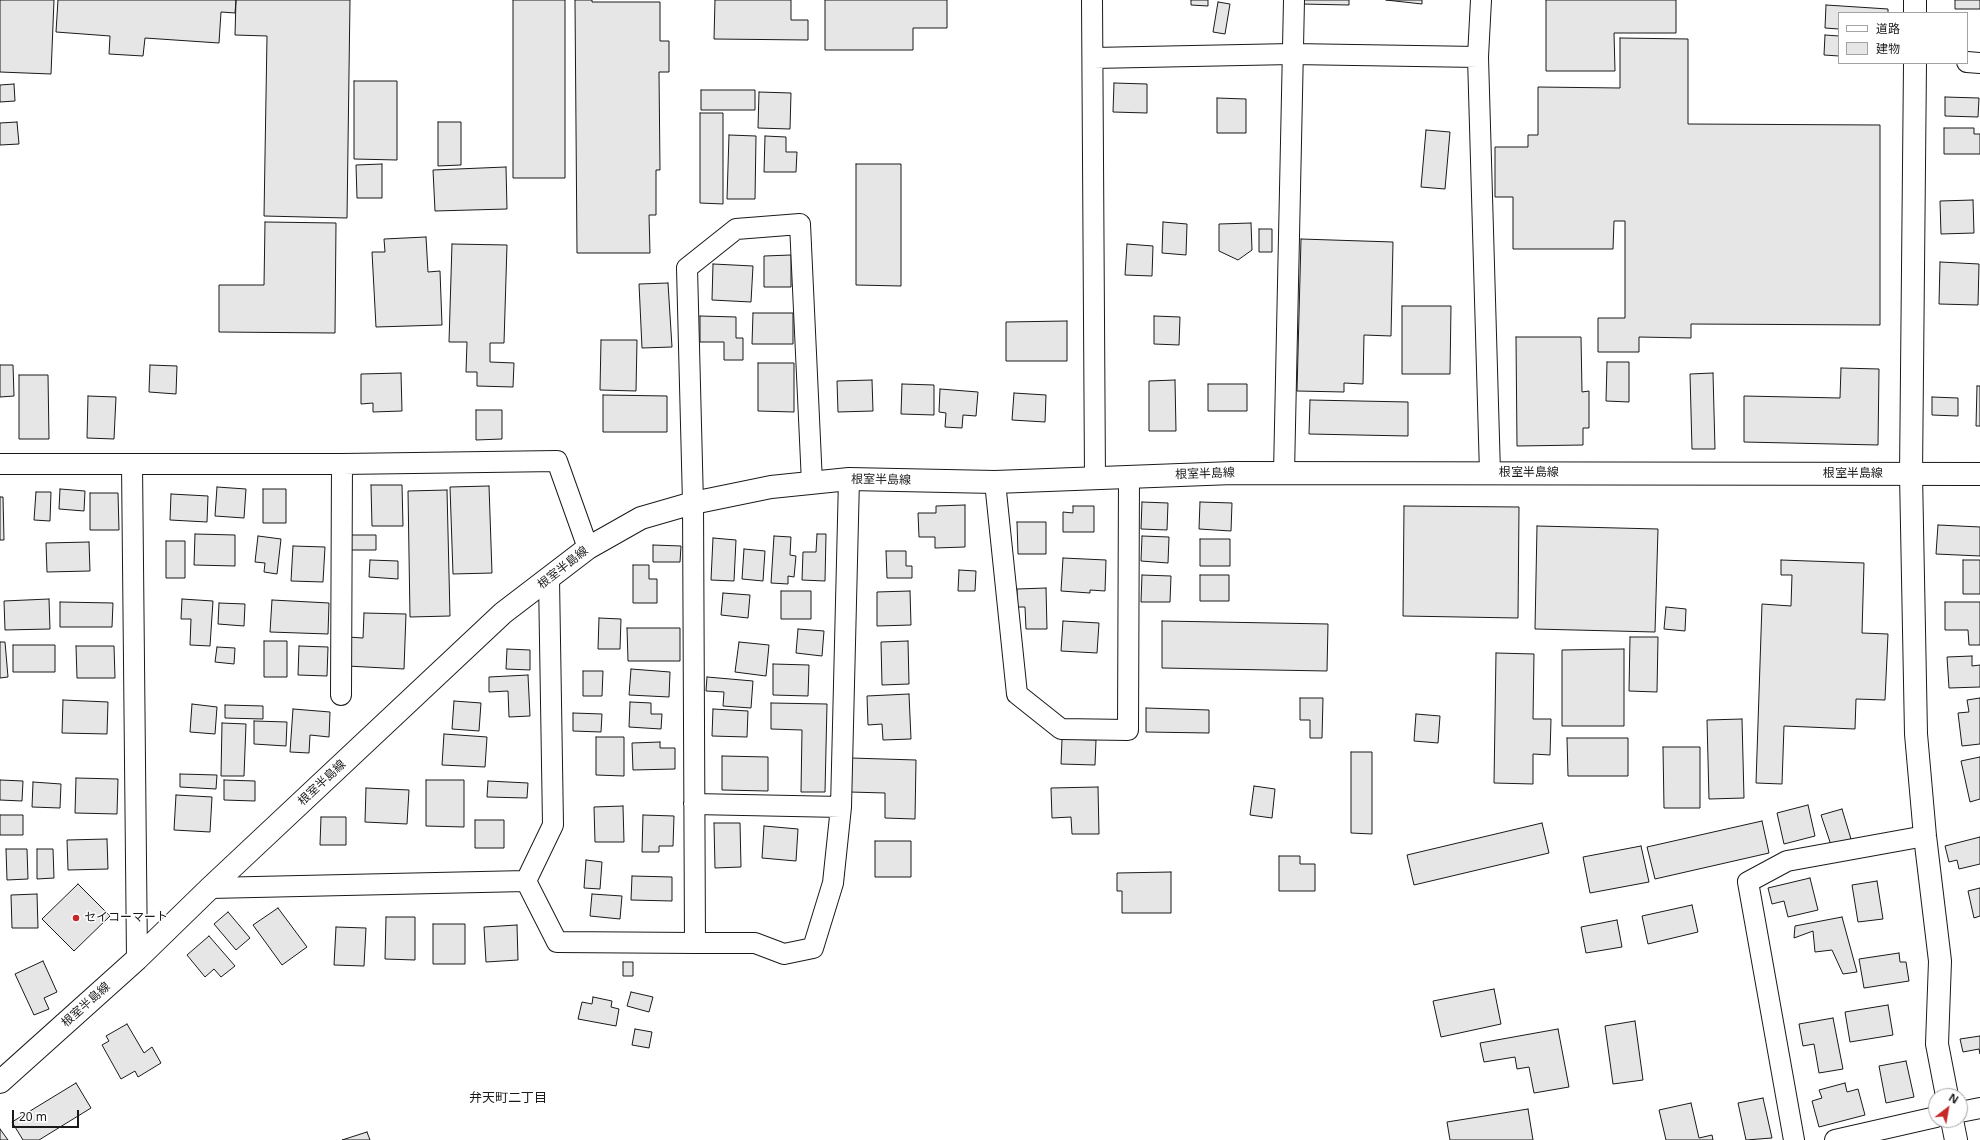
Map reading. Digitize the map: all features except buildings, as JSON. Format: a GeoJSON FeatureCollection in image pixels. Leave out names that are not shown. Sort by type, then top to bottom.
{"type":"FeatureCollection","features":[{"type":"Feature","properties":{"kind":"main road"},"geometry":{"type":"LineString","coordinates":[[1915,0],[1915,12]]}},
{"type":"Feature","properties":{"kind":"main road"},"geometry":{"type":"LineString","coordinates":[[1915,64],[1911,474],[1916,734],[1925,836],[1940,961],[1937,1044],[1945,1088]]}},
{"type":"Feature","properties":{"kind":"main road","name":"根室半島線"},"geometry":{"type":"LineString","coordinates":[[0,1082],[137,959],[210,888],[503,613],[588,548],[641,518],[693,503],[771,487],[849,479],[995,482],[1233,473],[1980,474]]}},
{"type":"Feature","properties":{"kind":"main road"},"geometry":{"type":"LineString","coordinates":[[1954,1128],[1956,1140]]}},
{"type":"Feature","properties":{"kind":"street"},"geometry":{"type":"LineString","coordinates":[[1092,0],[1095,478]]}},
{"type":"Feature","properties":{"kind":"street"},"geometry":{"type":"LineString","coordinates":[[1284,473],[1294,0]]}},
{"type":"Feature","properties":{"kind":"street"},"geometry":{"type":"LineString","coordinates":[[1481,0],[1478,57],[1490,473]]}},
{"type":"Feature","properties":{"kind":"street"},"geometry":{"type":"LineString","coordinates":[[1093,58],[1292,54],[1478,57]]}},
{"type":"Feature","properties":{"kind":"street"},"geometry":{"type":"LineString","coordinates":[[1968,62],[1980,62]]}},
{"type":"Feature","properties":{"kind":"street"},"geometry":{"type":"LineString","coordinates":[[695,943],[693,503],[687,268],[736,229],[800,224],[812,483]]}},
{"type":"Feature","properties":{"kind":"street"},"geometry":{"type":"LineString","coordinates":[[0,464],[342,464],[557,461],[588,548]]}},
{"type":"Feature","properties":{"kind":"street"},"geometry":{"type":"LineString","coordinates":[[132,464],[137,959]]}},
{"type":"Feature","properties":{"kind":"street"},"geometry":{"type":"LineString","coordinates":[[341,695],[342,464]]}},
{"type":"Feature","properties":{"kind":"street"},"geometry":{"type":"LineString","coordinates":[[995,482],[1016,694],[1061,729],[1128,730],[1129,477]]}},
{"type":"Feature","properties":{"kind":"street"},"geometry":{"type":"LineString","coordinates":[[526,881],[557,942],[755,943],[784,954],[813,948],[833,883],[841,807],[849,479]]}},
{"type":"Feature","properties":{"kind":"street"},"geometry":{"type":"LineString","coordinates":[[526,881],[553,825],[549,579]]}},
{"type":"Feature","properties":{"kind":"street"},"geometry":{"type":"LineString","coordinates":[[694,804],[841,807]]}},
{"type":"Feature","properties":{"kind":"street"},"geometry":{"type":"LineString","coordinates":[[1794,1140],[1748,882],[1787,861],[1925,836]]}},
{"type":"Feature","properties":{"kind":"street"},"geometry":{"type":"LineString","coordinates":[[210,888],[526,881]]}},
{"type":"Feature","properties":{"kind":"street"},"geometry":{"type":"LineString","coordinates":[[1968,1110],[1980,1108]]}},
{"type":"Feature","properties":{"kind":"street"},"geometry":{"type":"LineString","coordinates":[[1835,1140],[1928,1119]]}},
{"type":"Feature","properties":{"kind":"place","name":"セイコーマート"},"geometry":{"type":"Point","coordinates":[76,918]}},
{"type":"Feature","properties":{"kind":"district","name":"弁天町二丁目"},"geometry":{"type":"Point","coordinates":[508,1098]}}]}
